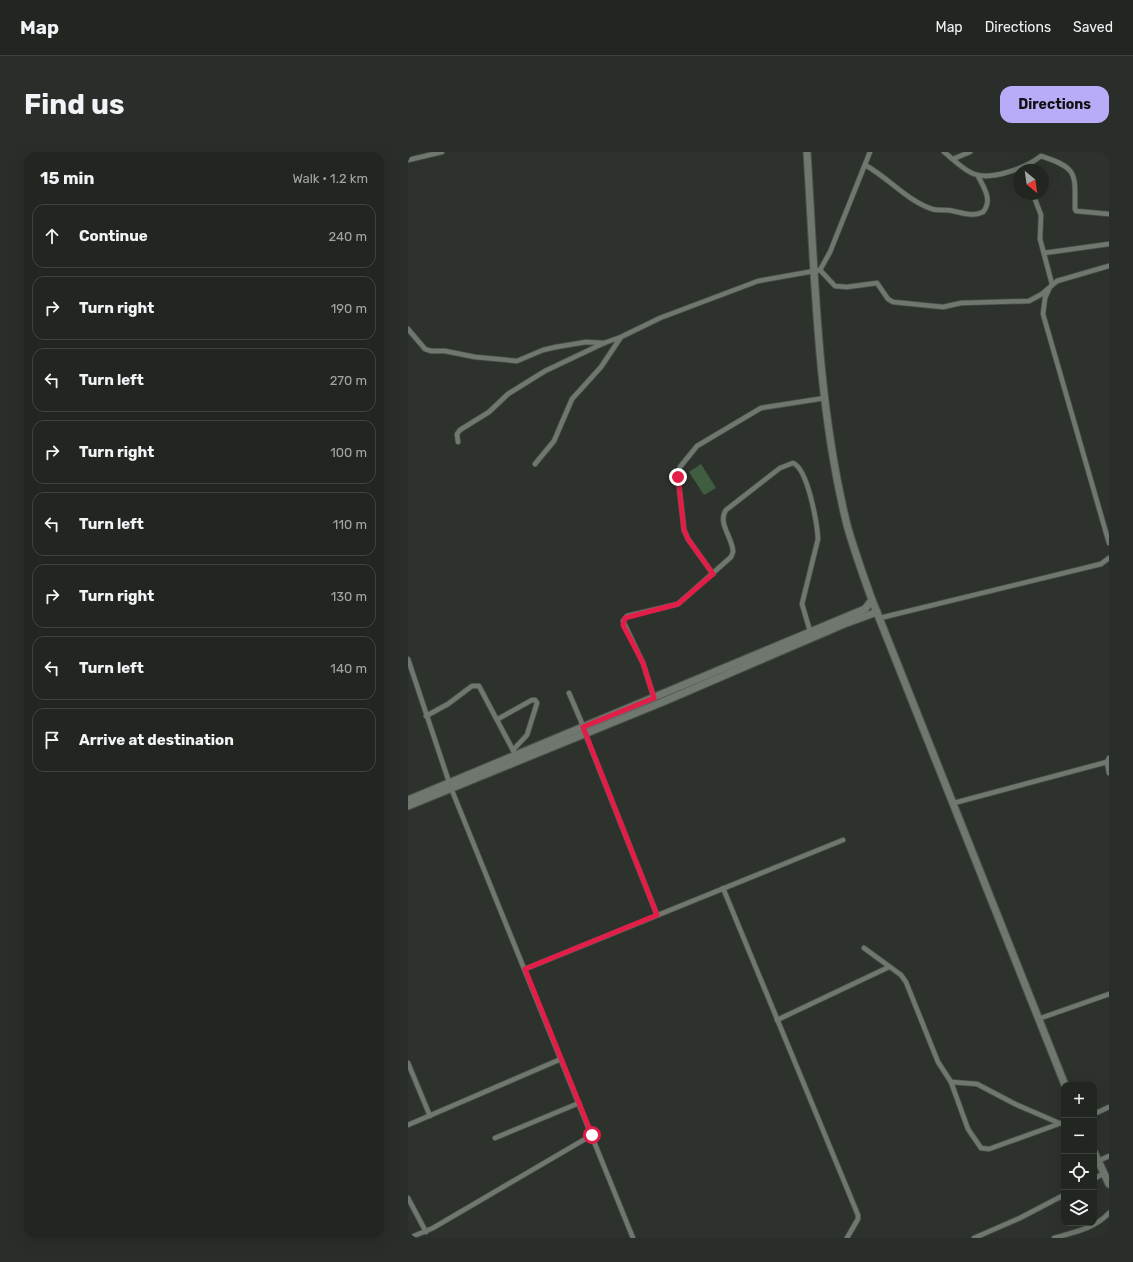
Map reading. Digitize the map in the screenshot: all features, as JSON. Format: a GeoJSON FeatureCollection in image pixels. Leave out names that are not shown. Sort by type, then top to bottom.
{"type":"FeatureCollection","features":[{"type":"Feature","properties":{"kind":"street"},"geometry":{"type":"LineString","coordinates":[[408,160],[442,152]]}},
{"type":"Feature","properties":{"kind":"street"},"geometry":{"type":"LineString","coordinates":[[807,152],[817,271],[820,359],[836,472],[848,526],[872,600],[1064,1082]]}},
{"type":"Feature","properties":{"kind":"street"},"geometry":{"type":"LineString","coordinates":[[458,442],[457,434],[460,430],[489,412],[508,394],[545,371],[667,315],[758,281],[817,271],[830,252],[870,152]]}},
{"type":"Feature","properties":{"kind":"street"},"geometry":{"type":"LineString","coordinates":[[944,152],[968,171],[978,176],[1013,171]]}},
{"type":"Feature","properties":{"kind":"street"},"geometry":{"type":"LineString","coordinates":[[953,159],[970,152]]}},
{"type":"Feature","properties":{"kind":"street"},"geometry":{"type":"LineString","coordinates":[[1027,164],[1043,154],[1065,165],[1075,180],[1076,211],[1109,214]]}},
{"type":"Feature","properties":{"kind":"street"},"geometry":{"type":"LineString","coordinates":[[865,165],[881,173],[904,194],[933,209],[951,210],[973,215],[983,212],[988,203],[988,197],[978,176]]}},
{"type":"Feature","properties":{"kind":"street"},"geometry":{"type":"LineString","coordinates":[[1035,200],[1041,216],[1040,239],[1052,284]]}},
{"type":"Feature","properties":{"kind":"street"},"geometry":{"type":"LineString","coordinates":[[1044,254],[1109,244]]}},
{"type":"Feature","properties":{"kind":"street"},"geometry":{"type":"LineString","coordinates":[[1109,266],[1052,284],[1045,298],[1043,314],[1109,543]]}},
{"type":"Feature","properties":{"kind":"street"},"geometry":{"type":"LineString","coordinates":[[817,271],[835,286],[847,287],[877,283],[888,299],[892,302],[937,307],[961,303],[1029,301],[1049,288]]}},
{"type":"Feature","properties":{"kind":"street"},"geometry":{"type":"LineString","coordinates":[[408,329],[425,349],[431,351],[445,351],[475,357],[516,361],[542,350],[586,342],[604,343]]}},
{"type":"Feature","properties":{"kind":"street"},"geometry":{"type":"LineString","coordinates":[[535,464],[554,441],[572,399],[601,367],[621,337]]}},
{"type":"Feature","properties":{"kind":"street"},"geometry":{"type":"LineString","coordinates":[[713,574],[688,539],[684,530],[678,477],[680,467],[697,446],[761,408],[825,398]]}},
{"type":"Feature","properties":{"kind":"street"},"geometry":{"type":"LineString","coordinates":[[654,698],[643,663],[623,621],[627,616],[678,604],[713,574],[733,552],[724,522],[724,514],[726,510],[780,468],[788,464],[797,464],[809,493],[818,534],[802,604],[810,631]]}},
{"type":"Feature","properties":{"kind":"street"},"geometry":{"type":"LineString","coordinates":[[408,800],[450,785],[844,624],[1101,564],[1109,558]]}},
{"type":"Feature","properties":{"kind":"street"},"geometry":{"type":"LineString","coordinates":[[408,806],[514,752],[584,730],[654,698],[865,609],[872,600]]}},
{"type":"Feature","properties":{"kind":"street"},"geometry":{"type":"LineString","coordinates":[[408,659],[450,785],[633,1238]]}},
{"type":"Feature","properties":{"kind":"street"},"geometry":{"type":"LineString","coordinates":[[426,716],[476,685],[482,688],[514,752]]}},
{"type":"Feature","properties":{"kind":"street"},"geometry":{"type":"LineString","coordinates":[[569,694],[657,915]]}},
{"type":"Feature","properties":{"kind":"street"},"geometry":{"type":"LineString","coordinates":[[498,719],[532,700],[536,700],[537,704],[527,735],[514,752]]}},
{"type":"Feature","properties":{"kind":"street"},"geometry":{"type":"LineString","coordinates":[[954,803],[1108,760],[1109,773]]}},
{"type":"Feature","properties":{"kind":"street"},"geometry":{"type":"LineString","coordinates":[[525,969],[843,840]]}},
{"type":"Feature","properties":{"kind":"street"},"geometry":{"type":"LineString","coordinates":[[723,888],[858,1215],[858,1219],[847,1238]]}},
{"type":"Feature","properties":{"kind":"street"},"geometry":{"type":"LineString","coordinates":[[864,948],[906,982],[938,1062],[951,1082],[968,1129],[981,1148],[989,1149],[1059,1123]]}},
{"type":"Feature","properties":{"kind":"street"},"geometry":{"type":"LineString","coordinates":[[778,1020],[889,967]]}},
{"type":"Feature","properties":{"kind":"street"},"geometry":{"type":"LineString","coordinates":[[1038,1018],[1109,994]]}},
{"type":"Feature","properties":{"kind":"street"},"geometry":{"type":"LineString","coordinates":[[408,1125],[561,1058]]}},
{"type":"Feature","properties":{"kind":"street"},"geometry":{"type":"LineString","coordinates":[[408,1064],[430,1116]]}},
{"type":"Feature","properties":{"kind":"street"},"geometry":{"type":"LineString","coordinates":[[951,1082],[977,1084],[1015,1104],[1059,1123]]}},
{"type":"Feature","properties":{"kind":"street"},"geometry":{"type":"LineString","coordinates":[[495,1138],[579,1103]]}},
{"type":"Feature","properties":{"kind":"street"},"geometry":{"type":"LineString","coordinates":[[1097,1113],[1109,1107]]}},
{"type":"Feature","properties":{"kind":"street"},"geometry":{"type":"LineString","coordinates":[[409,1238],[426,1232],[592,1135]]}},
{"type":"Feature","properties":{"kind":"street"},"geometry":{"type":"LineString","coordinates":[[1095,1154],[1109,1184]]}},
{"type":"Feature","properties":{"kind":"street"},"geometry":{"type":"LineString","coordinates":[[1098,1161],[1109,1156]]}},
{"type":"Feature","properties":{"kind":"street"},"geometry":{"type":"LineString","coordinates":[[1097,1177],[1104,1173]]}},
{"type":"Feature","properties":{"kind":"street"},"geometry":{"type":"LineString","coordinates":[[974,1238],[1020,1218],[1061,1197]]}},
{"type":"Feature","properties":{"kind":"street"},"geometry":{"type":"LineString","coordinates":[[408,1198],[426,1232]]}},
{"type":"Feature","properties":{"kind":"street"},"geometry":{"type":"LineString","coordinates":[[1054,1238],[1085,1229],[1103,1220],[1109,1213]]}},
{"type":"Feature","properties":{"kind":"green space"},"geometry":{"type":"Polygon","coordinates":[[[701,464],[716,488],[704,495],[689,472],[701,464]]]}},
{"type":"Feature","properties":{"kind":"route"},"geometry":{"type":"LineString","coordinates":[[592,1135],[525,969],[657,915],[583,727],[654,698],[643,663],[623,625],[625,618],[627,616],[678,604],[713,574],[688,539],[684,530],[678,477]]}}]}
